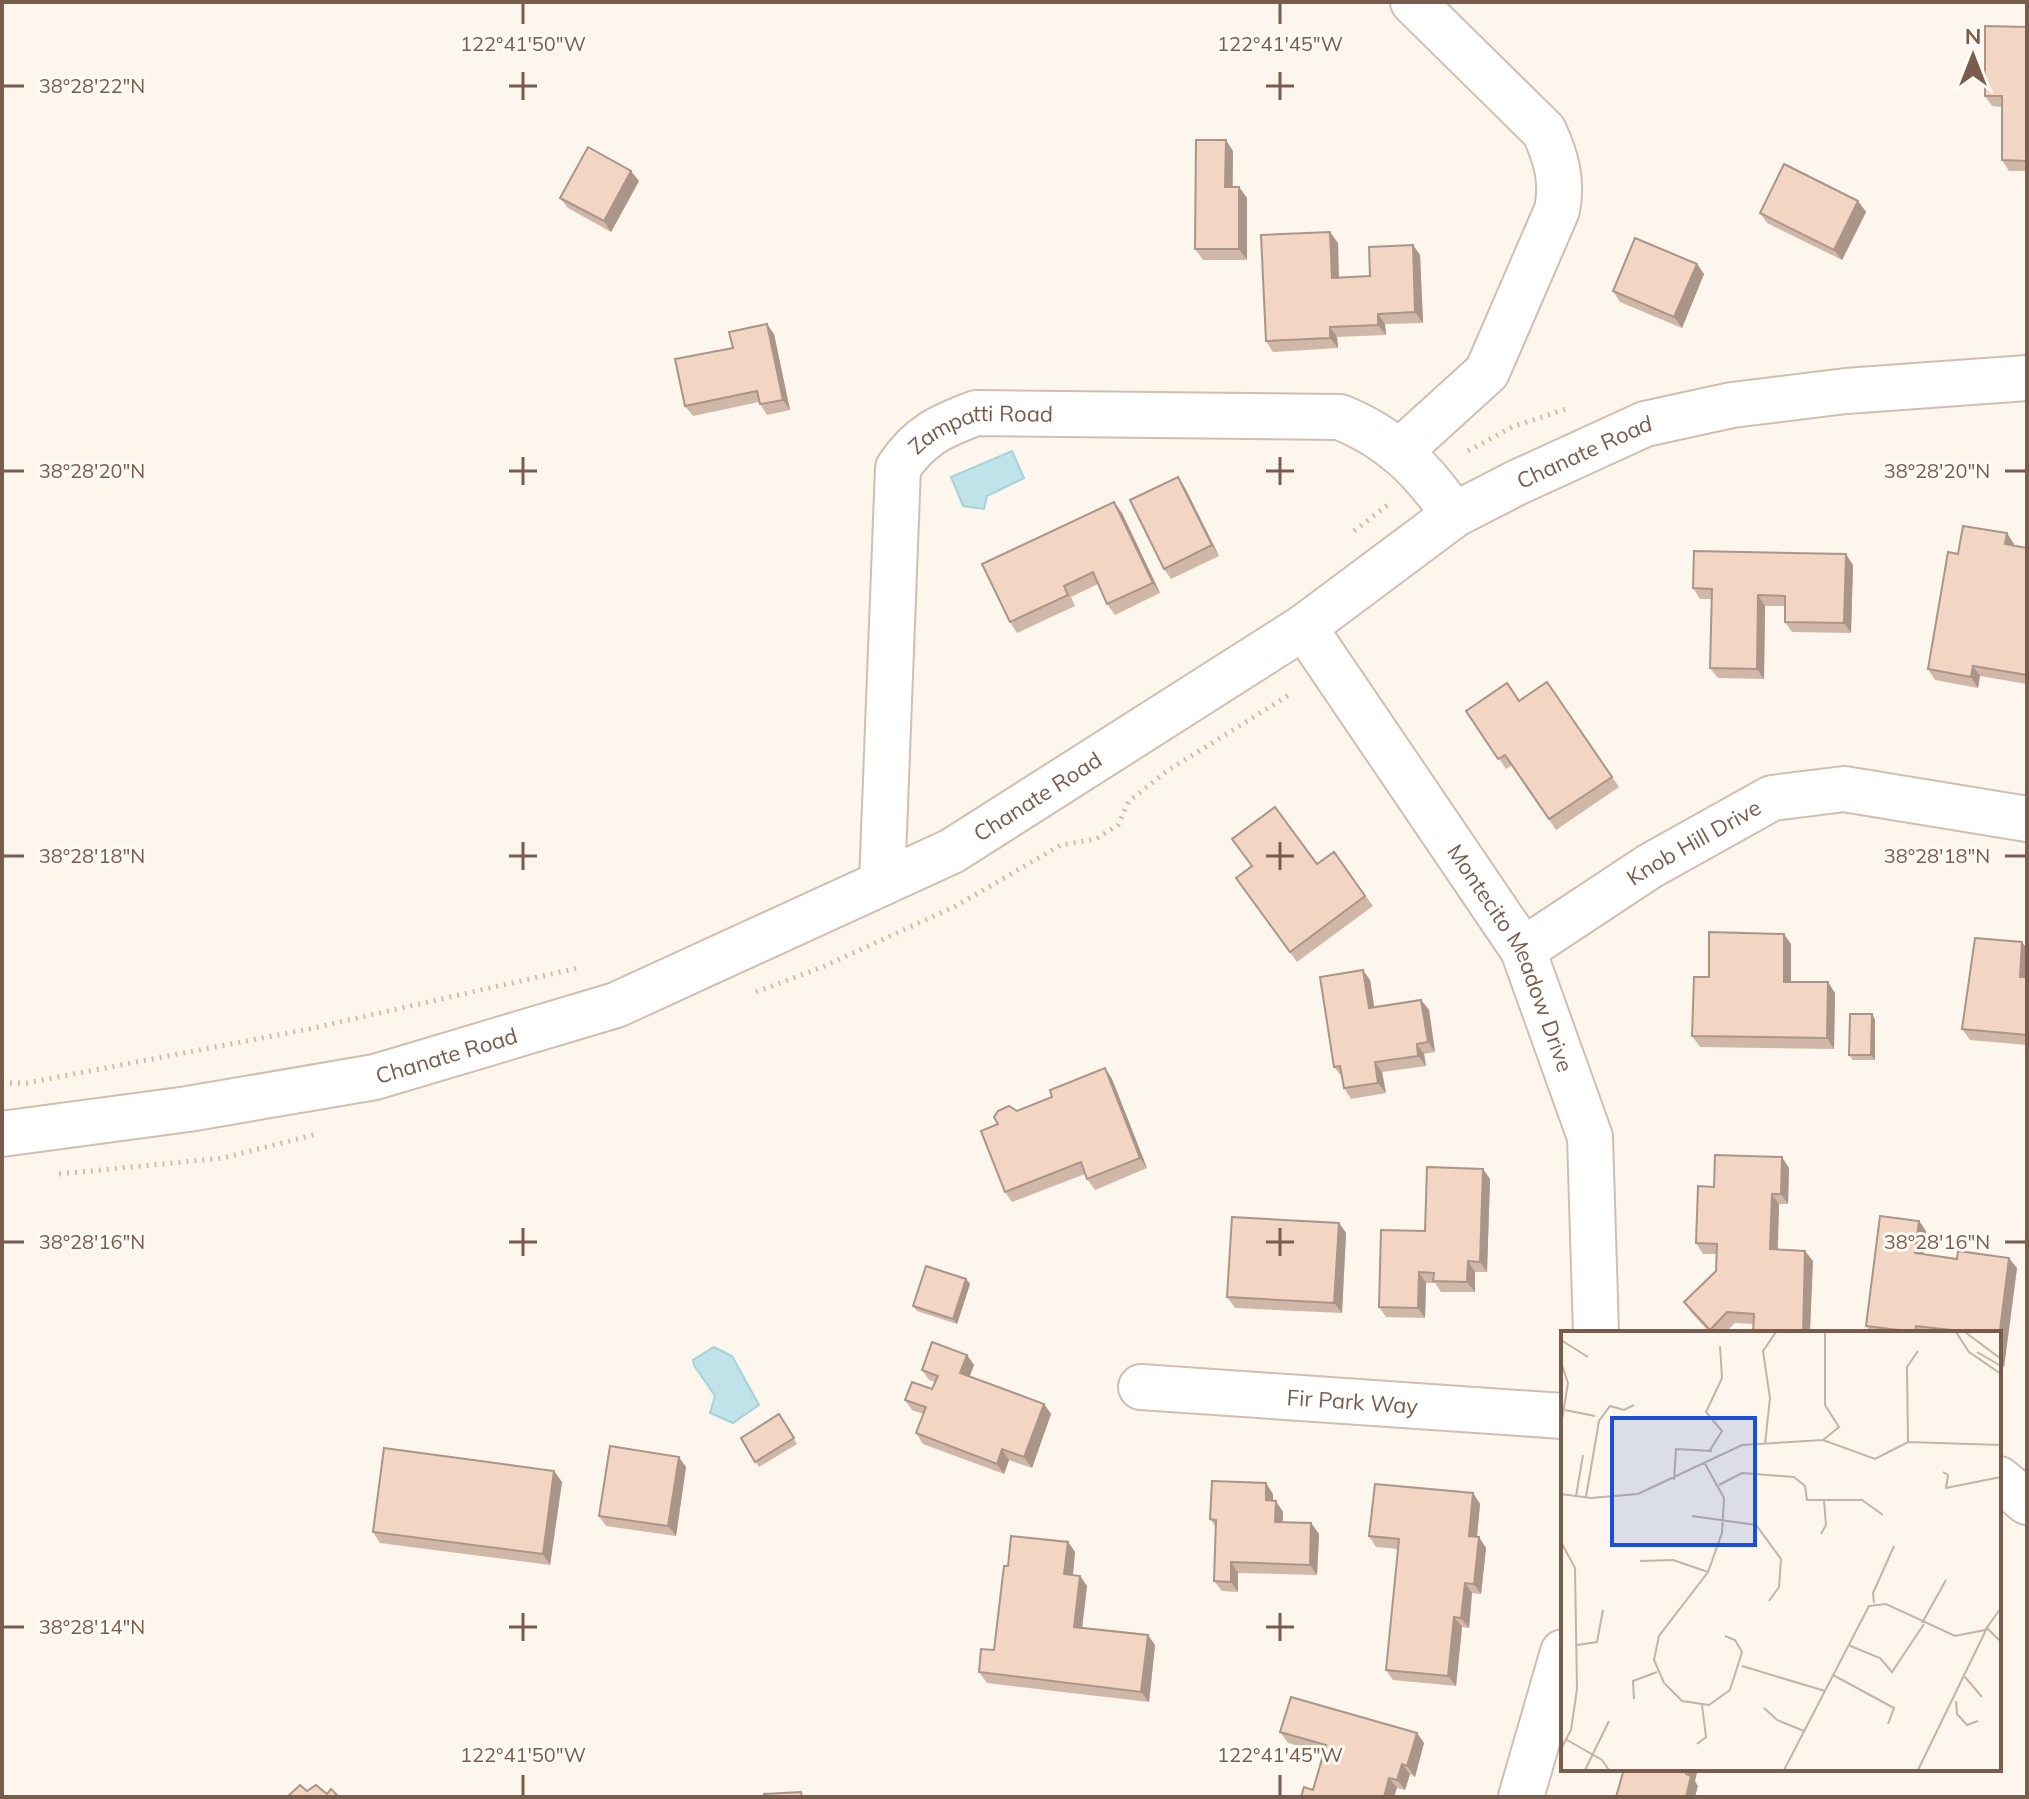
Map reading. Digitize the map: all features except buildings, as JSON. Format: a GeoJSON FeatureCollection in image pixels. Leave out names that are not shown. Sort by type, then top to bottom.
{"type":"FeatureCollection","features":[{"type":"Feature","properties":{"kind":"street"},"geometry":{"type":"LineString","coordinates":[[1413,2],[1544,131],[1553,151],[1561,192],[1557,210],[1487,372],[1413,463]]}},
{"type":"Feature","properties":{"kind":"street","name":"Chanate Road"},"geometry":{"type":"LineString","coordinates":[[2,1134],[188,1109],[375,1077],[616,1005],[952,851],[1304,627],[1454,515],[1645,424],[1732,405],[1817,394],[2027,378]]}},
{"type":"Feature","properties":{"kind":"street","name":"Zampatti Road"},"geometry":{"type":"LineString","coordinates":[[882,883],[898,468],[914,444],[935,428],[976,413],[1340,417],[1368,428],[1413,463],[1454,515]]}},
{"type":"Feature","properties":{"kind":"street","name":"Montecito Meadow Drive"},"geometry":{"type":"LineString","coordinates":[[1304,627],[1523,950],[1590,1137],[1596,1331]]}},
{"type":"Feature","properties":{"kind":"street","name":"Knob Hill Drive"},"geometry":{"type":"LineString","coordinates":[[1523,950],[1650,866],[1772,798],[1844,789],[2027,819]]}},
{"type":"Feature","properties":{"kind":"street","name":"Fir Park Way"},"geometry":{"type":"LineString","coordinates":[[1141,1387],[1561,1416]]}},
{"type":"Feature","properties":{"kind":"street"},"geometry":{"type":"LineString","coordinates":[[2001,1481],[2027,1502]]}},
{"type":"Feature","properties":{"kind":"street"},"geometry":{"type":"LineString","coordinates":[[1521,1797],[1561,1659]]}},
{"type":"Feature","properties":{"kind":"path"},"geometry":{"type":"LineString","coordinates":[[1348,536],[1413,463]]}},
{"type":"Feature","properties":{"kind":"path"},"geometry":{"type":"LineString","coordinates":[[2,1083],[27,1083],[309,1029],[590,965]]}},
{"type":"Feature","properties":{"kind":"water"},"geometry":{"type":"Polygon","coordinates":[[[1012,451],[1024,478],[987,496],[984,509],[963,506],[951,477],[1012,451]]]}},
{"type":"Feature","properties":{"kind":"water"},"geometry":{"type":"Polygon","coordinates":[[[714,1347],[732,1356],[759,1405],[733,1423],[710,1413],[715,1396],[694,1365],[693,1360],[714,1347]]]}}]}
